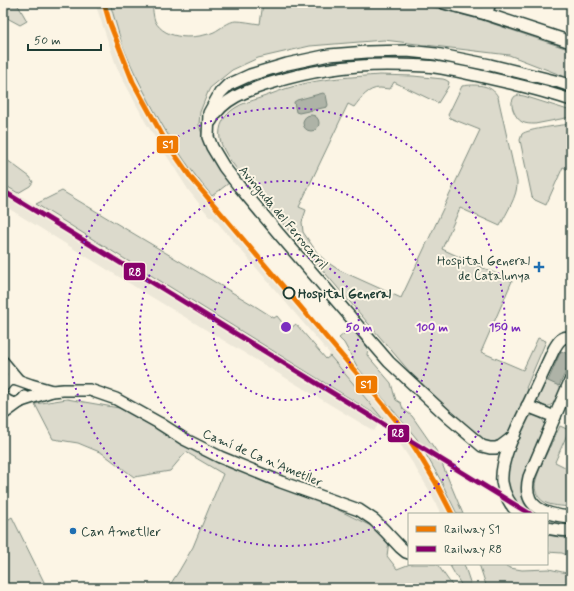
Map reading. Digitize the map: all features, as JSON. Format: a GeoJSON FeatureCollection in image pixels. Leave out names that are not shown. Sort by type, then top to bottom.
{"type":"FeatureCollection","features":[{"type":"Feature","properties":{"kind":"street"},"geometry":{"type":"LineString","coordinates":[[444,3],[486,14],[571,42]]}},
{"type":"Feature","properties":{"kind":"street"},"geometry":{"type":"LineString","coordinates":[[486,14],[490,3]]}},
{"type":"Feature","properties":{"kind":"street","name":"Avinguda del Ferrocarril"},"geometry":{"type":"LineString","coordinates":[[514,436],[496,448],[482,446],[389,362],[224,167],[208,137],[209,113],[220,93],[228,85],[250,75],[287,64],[329,55],[367,52],[436,54],[490,64],[571,86]]}},
{"type":"Feature","properties":{"kind":"street"},"geometry":{"type":"LineString","coordinates":[[209,125],[213,116],[224,104],[234,97],[255,88],[290,76],[368,65],[434,67],[488,77],[555,94],[571,100]]}},
{"type":"Feature","properties":{"kind":"street"},"geometry":{"type":"LineString","coordinates":[[518,513],[512,506],[505,493],[502,481],[507,453],[554,349],[563,338],[571,338]]}},
{"type":"Feature","properties":{"kind":"street"},"geometry":{"type":"LineString","coordinates":[[3,362],[24,384],[26,392],[24,399],[20,402],[10,403],[3,397]]}},
{"type":"Feature","properties":{"kind":"street"},"geometry":{"type":"LineString","coordinates":[[3,386],[10,379],[20,381]]}},
{"type":"Feature","properties":{"kind":"street"},"geometry":{"type":"LineString","coordinates":[[571,379],[529,477],[527,490],[528,498],[540,509],[561,517],[571,517]]}},
{"type":"Feature","properties":{"kind":"street","name":"Camí de Ca n'Ametller"},"geometry":{"type":"LineString","coordinates":[[20,381],[52,391]]}},
{"type":"Feature","properties":{"kind":"street","name":"Camí de Ca n'Ametller"},"geometry":{"type":"LineString","coordinates":[[3,414],[20,402],[52,391],[90,390],[116,399],[184,439],[220,458],[359,510],[367,515],[400,547],[408,553]]}},
{"type":"Feature","properties":{"kind":"street"},"geometry":{"type":"LineString","coordinates":[[527,406],[555,417]]}},
{"type":"Feature","properties":{"kind":"street"},"geometry":{"type":"LineString","coordinates":[[548,528],[571,531]]}},
{"type":"Feature","properties":{"kind":"shaded area"},"geometry":{"type":"Polygon","coordinates":[[[3,3],[15,3],[27,21],[20,25],[9,19],[3,13],[3,3]]]}},
{"type":"Feature","properties":{"kind":"shaded area"},"geometry":{"type":"Polygon","coordinates":[[[95,3],[110,3],[122,44],[137,78],[155,113],[177,150],[221,207],[220,209],[338,348],[340,347],[395,415],[421,451],[445,492],[455,513],[440,513],[412,462],[384,420],[329,355],[330,354],[189,191],[146,123],[117,68],[95,3]]]}},
{"type":"Feature","properties":{"kind":"shaded area"},"geometry":{"type":"Polygon","coordinates":[[[110,3],[152,3],[154,19],[160,28],[174,35],[190,37],[214,32],[233,21],[260,24],[263,3],[418,3],[482,20],[571,50],[571,79],[509,55],[384,40],[310,46],[258,58],[232,70],[210,88],[200,112],[199,125],[209,154],[229,183],[212,196],[202,185],[169,136],[137,78],[122,44],[110,3]]]}},
{"type":"Feature","properties":{"kind":"shaded area"},"geometry":{"type":"Polygon","coordinates":[[[380,75],[443,79],[449,82],[448,87],[438,103],[394,82],[390,89],[376,88],[368,92],[354,107],[348,104],[299,207],[306,210],[302,222],[303,232],[318,254],[327,262],[339,270],[401,298],[480,130],[450,118],[448,115],[462,86],[483,86],[495,93],[498,97],[517,182],[516,193],[500,226],[460,208],[442,249],[512,281],[481,352],[523,370],[538,338],[546,341],[526,388],[529,390],[510,429],[506,436],[500,441],[487,442],[469,429],[409,371],[248,183],[231,162],[221,144],[221,125],[225,117],[238,106],[306,83],[338,78],[380,75]]]}},
{"type":"Feature","properties":{"kind":"shaded area"},"geometry":{"type":"Polygon","coordinates":[[[323,93],[326,95],[327,107],[299,113],[296,112],[294,102],[323,93]]]}},
{"type":"Feature","properties":{"kind":"shaded area"},"geometry":{"type":"Polygon","coordinates":[[[518,95],[571,111],[571,117],[535,124],[524,123],[514,112],[512,105],[514,97],[518,95]]]}},
{"type":"Feature","properties":{"kind":"shaded area"},"geometry":{"type":"Polygon","coordinates":[[[311,115],[318,120],[319,123],[314,130],[311,131],[304,126],[303,123],[308,116],[311,115]]]}},
{"type":"Feature","properties":{"kind":"shaded area"},"geometry":{"type":"Polygon","coordinates":[[[571,124],[571,171],[563,167],[546,205],[532,197],[520,140],[522,134],[531,130],[571,124]]]}},
{"type":"Feature","properties":{"kind":"shaded area"},"geometry":{"type":"Polygon","coordinates":[[[3,157],[30,177],[33,182],[30,186],[18,193],[3,184],[3,157]]]}},
{"type":"Feature","properties":{"kind":"shaded area"},"geometry":{"type":"Polygon","coordinates":[[[3,185],[381,420],[374,431],[145,293],[3,205],[3,185]]]}},
{"type":"Feature","properties":{"kind":"shaded area"},"geometry":{"type":"Polygon","coordinates":[[[62,191],[274,318],[277,316],[285,326],[287,324],[291,328],[296,324],[326,359],[330,356],[383,419],[36,204],[62,191]]]}},
{"type":"Feature","properties":{"kind":"shaded area"},"geometry":{"type":"Polygon","coordinates":[[[351,328],[368,348],[367,355],[391,383],[396,400],[401,403],[403,409],[412,416],[437,452],[463,513],[457,513],[440,479],[417,439],[358,368],[344,343],[339,338],[351,328]]]}},
{"type":"Feature","properties":{"kind":"shaded area"},"geometry":{"type":"Polygon","coordinates":[[[561,351],[571,355],[571,360],[559,386],[548,381],[561,351]]]}},
{"type":"Feature","properties":{"kind":"shaded area"},"geometry":{"type":"Polygon","coordinates":[[[546,380],[563,387],[555,402],[546,407],[538,401],[538,396],[546,380]]]}},
{"type":"Feature","properties":{"kind":"shaded area"},"geometry":{"type":"Polygon","coordinates":[[[67,399],[119,408],[221,463],[318,500],[371,526],[389,541],[387,556],[397,569],[408,565],[438,565],[454,588],[168,588],[193,547],[223,474],[186,452],[170,471],[134,477],[102,453],[78,443],[53,439],[35,404],[67,399]]]}},
{"type":"Feature","properties":{"kind":"shaded area"},"geometry":{"type":"Polygon","coordinates":[[[536,415],[542,419],[545,425],[525,470],[522,488],[539,513],[524,513],[515,505],[507,485],[507,473],[511,455],[524,425],[531,416],[536,415]]]}},
{"type":"Feature","properties":{"kind":"shaded area"},"geometry":{"type":"Polygon","coordinates":[[[560,426],[569,430],[555,462],[571,470],[571,507],[553,505],[544,502],[536,493],[535,488],[541,465],[560,426]]]}},
{"type":"Feature","properties":{"kind":"shaded area"},"geometry":{"type":"Polygon","coordinates":[[[12,517],[48,588],[3,588],[3,523],[12,517]]]}},
{"type":"Feature","properties":{"kind":"shaded area"},"geometry":{"type":"Polygon","coordinates":[[[548,535],[571,539],[571,557],[562,553],[548,552],[548,535]]]}},
{"type":"Feature","properties":{"kind":"shaded area"},"geometry":{"type":"Polygon","coordinates":[[[450,565],[464,565],[472,588],[463,588],[450,565]]]}},
{"type":"Feature","properties":{"kind":"shaded area"},"geometry":{"type":"Polygon","coordinates":[[[479,565],[504,565],[510,568],[522,570],[549,569],[571,574],[571,588],[487,588],[479,565]]]}},
{"type":"Feature","properties":{"kind":"rail line","name":"S1"},"geometry":{"type":"LineString","coordinates":[[104,3],[110,24],[133,82],[166,142],[192,179],[399,424],[436,483],[451,513]]}},
{"type":"Feature","properties":{"kind":"rail line","name":"R8"},"geometry":{"type":"LineString","coordinates":[[3,191],[528,513]]}},
{"type":"Feature","properties":{"kind":"place","name":"Hospital General de Catalunya"},"geometry":{"type":"Point","coordinates":[539,267]}},
{"type":"Feature","properties":{"kind":"place","name":"Hospital General"},"geometry":{"type":"Point","coordinates":[289,293]}},
{"type":"Feature","properties":{"kind":"place","name":"Can Ametller"},"geometry":{"type":"Point","coordinates":[73,531]}}]}
